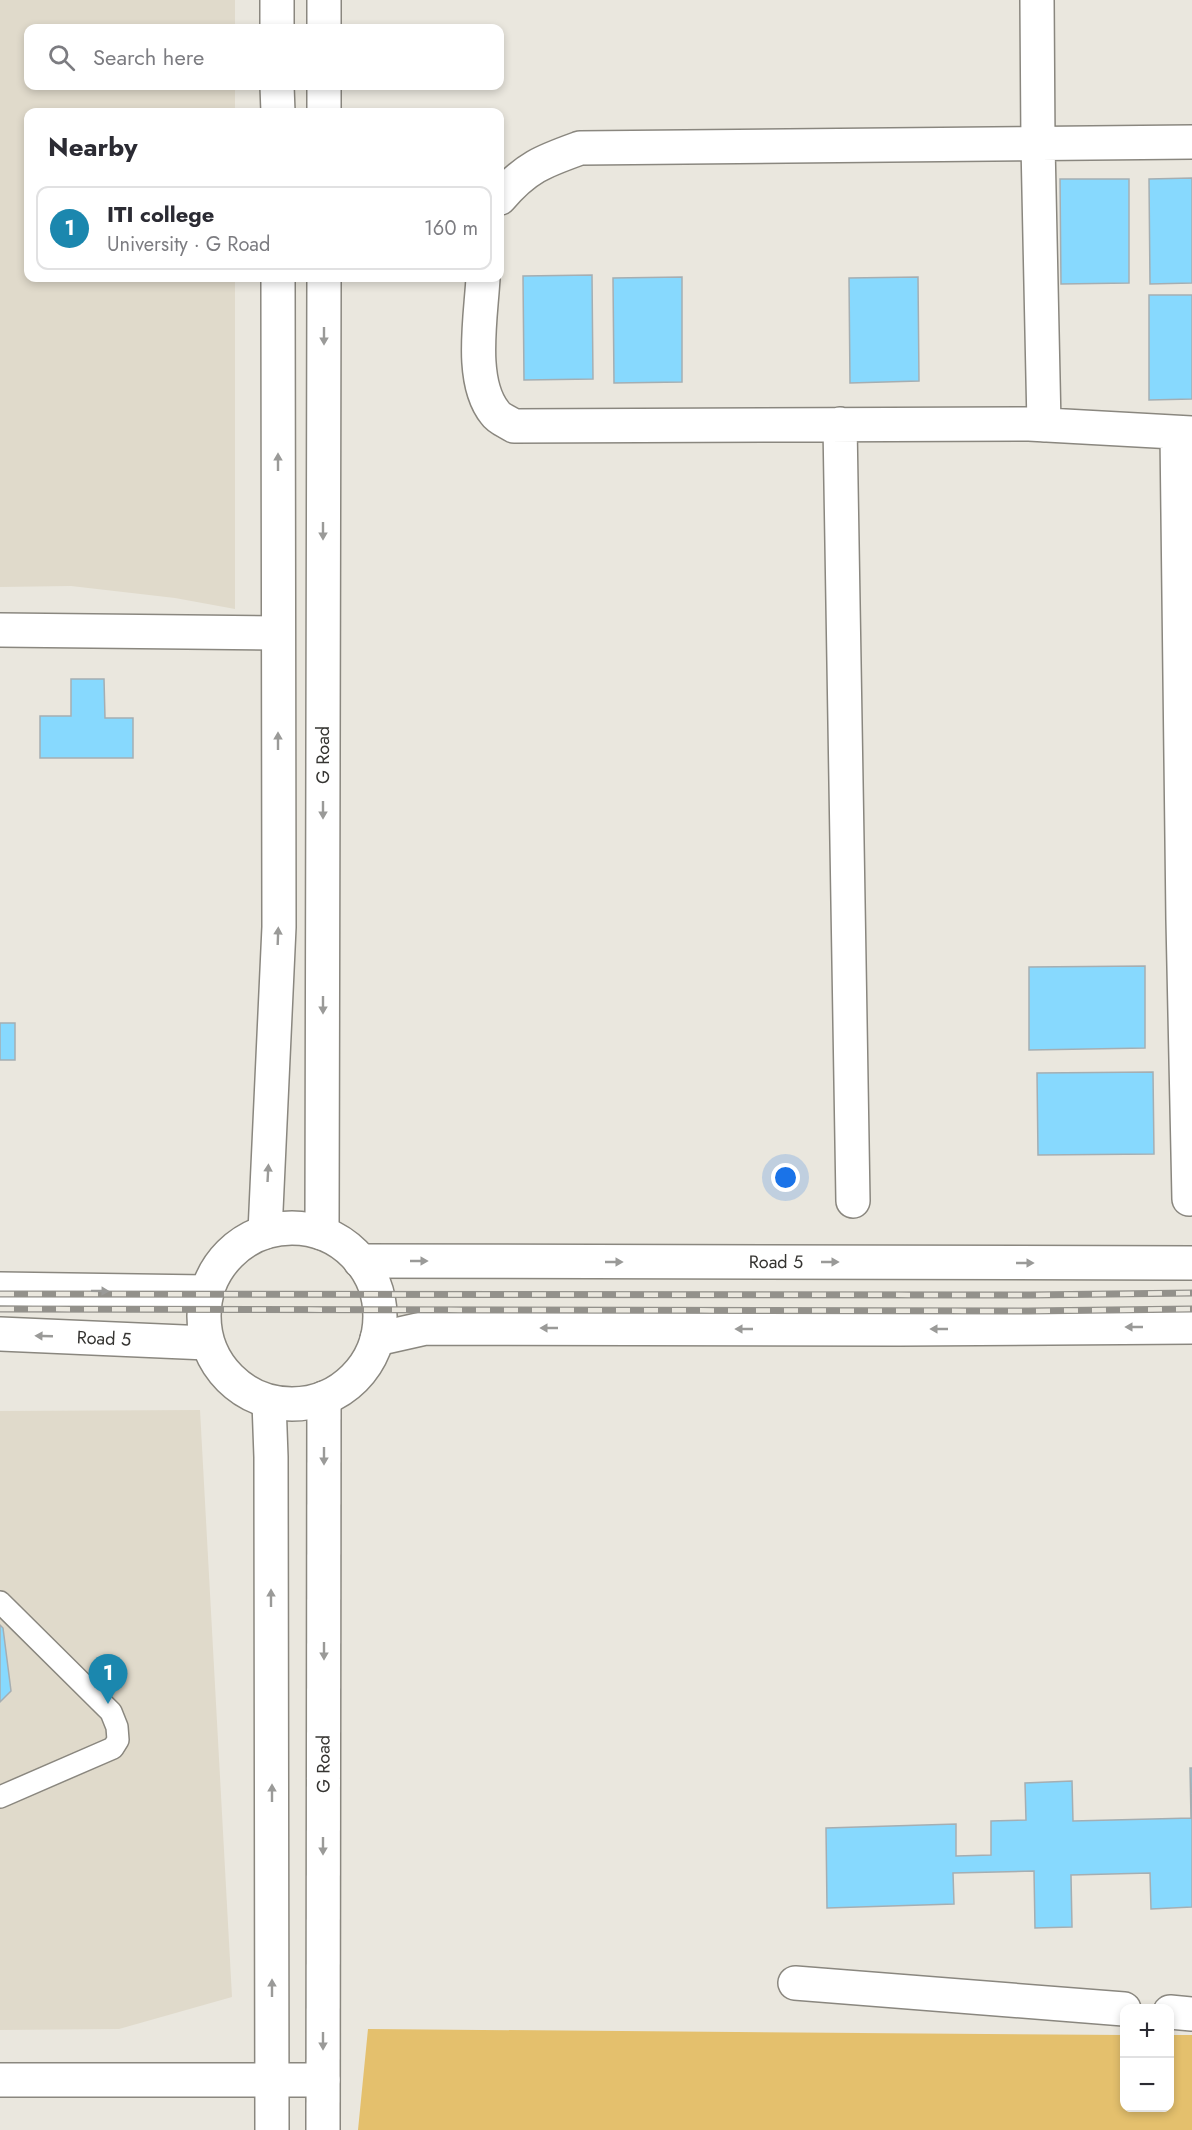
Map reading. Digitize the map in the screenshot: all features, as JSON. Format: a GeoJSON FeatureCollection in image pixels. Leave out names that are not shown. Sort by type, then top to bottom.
{"type":"FeatureCollection","features":[{"type":"Feature","properties":{"kind":"street"},"geometry":{"type":"LineString","coordinates":[[277,0],[277,24]]}},
{"type":"Feature","properties":{"kind":"street"},"geometry":{"type":"LineString","coordinates":[[324,0],[324,24]]}},
{"type":"Feature","properties":{"kind":"street"},"geometry":{"type":"LineString","coordinates":[[1037,0],[1044,425]]}},
{"type":"Feature","properties":{"kind":"street"},"geometry":{"type":"LineString","coordinates":[[278,90],[278,108]]}},
{"type":"Feature","properties":{"kind":"street"},"geometry":{"type":"LineString","coordinates":[[324,90],[324,108]]}},
{"type":"Feature","properties":{"kind":"street"},"geometry":{"type":"LineString","coordinates":[[504,193],[513,183],[539,163],[580,148],[1192,142]]}},
{"type":"Feature","properties":{"kind":"street"},"geometry":{"type":"LineString","coordinates":[[265,1232],[279,927],[278,282]]}},
{"type":"Feature","properties":{"kind":"street","name":"G Road"},"geometry":{"type":"LineString","coordinates":[[322,1233],[324,282]]}},
{"type":"Feature","properties":{"kind":"street"},"geometry":{"type":"LineString","coordinates":[[483,282],[479,374],[484,396],[496,415],[514,426],[1044,425],[1185,433],[1183,932],[1189,1199]]}},
{"type":"Feature","properties":{"kind":"street"},"geometry":{"type":"LineString","coordinates":[[840,424],[853,1201]]}},
{"type":"Feature","properties":{"kind":"street"},"geometry":{"type":"LineString","coordinates":[[0,630],[278,633]]}},
{"type":"Feature","properties":{"kind":"street"},"geometry":{"type":"LineString","coordinates":[[294,1227],[322,1233],[346,1246],[365,1266],[377,1290],[380,1314],[377,1339],[366,1364],[348,1384],[324,1398],[297,1404],[269,1402],[242,1390],[220,1369],[207,1343],[203,1317],[206,1292],[219,1265],[239,1244],[265,1232],[294,1227]]}},
{"type":"Feature","properties":{"kind":"street","name":"Road 5"},"geometry":{"type":"LineString","coordinates":[[360,1261],[1192,1263]]}},
{"type":"Feature","properties":{"kind":"street"},"geometry":{"type":"LineString","coordinates":[[0,1289],[206,1292]]}},
{"type":"Feature","properties":{"kind":"street"},"geometry":{"type":"LineString","coordinates":[[377,1339],[426,1328],[1192,1327]]}},
{"type":"Feature","properties":{"kind":"street","name":"Road 5"},"geometry":{"type":"LineString","coordinates":[[0,1334],[207,1343]]}},
{"type":"Feature","properties":{"kind":"street","name":"G Road"},"geometry":{"type":"LineString","coordinates":[[323,2130],[324,1398]]}},
{"type":"Feature","properties":{"kind":"street"},"geometry":{"type":"LineString","coordinates":[[269,1402],[272,2130]]}},
{"type":"Feature","properties":{"kind":"street"},"geometry":{"type":"LineString","coordinates":[[795,1983],[1120,2009]]}},
{"type":"Feature","properties":{"kind":"street"},"geometry":{"type":"LineString","coordinates":[[1174,2013],[1192,2014]]}},
{"type":"Feature","properties":{"kind":"street"},"geometry":{"type":"LineString","coordinates":[[0,2080],[323,2080]]}},
{"type":"Feature","properties":{"kind":"lane"},"geometry":{"type":"LineString","coordinates":[[0,1602],[111,1712],[117,1727],[118,1740],[113,1748],[0,1797]]}},
{"type":"Feature","properties":{"kind":"shaded area"},"geometry":{"type":"Polygon","coordinates":[[[0,0],[235,0],[235,24],[24,24],[24,90],[235,90],[235,108],[24,108],[24,282],[235,282],[235,609],[175,598],[71,586],[0,587],[0,0]]]}},
{"type":"Feature","properties":{"kind":"shaded area"},"geometry":{"type":"Polygon","coordinates":[[[200,1410],[232,1997],[119,2029],[0,2030],[0,1411],[200,1410]]]}},
{"type":"Feature","properties":{"kind":"shaded area"},"geometry":{"type":"Polygon","coordinates":[[[368,2029],[1120,2035],[1120,2112],[1174,2112],[1174,2035],[1192,2035],[1192,2130],[358,2130],[368,2029]]]}},
{"type":"Feature","properties":{"kind":"building"},"geometry":{"type":"Polygon","coordinates":[[[1192,178],[1192,283],[1150,284],[1149,179],[1192,178]]]}},
{"type":"Feature","properties":{"kind":"building"},"geometry":{"type":"Polygon","coordinates":[[[1060,179],[1129,179],[1129,283],[1061,284],[1060,179]]]}},
{"type":"Feature","properties":{"kind":"building"},"geometry":{"type":"Polygon","coordinates":[[[592,275],[593,379],[524,380],[523,276],[592,275]]]}},
{"type":"Feature","properties":{"kind":"building"},"geometry":{"type":"Polygon","coordinates":[[[682,277],[682,382],[614,383],[613,278],[682,277]]]}},
{"type":"Feature","properties":{"kind":"building"},"geometry":{"type":"Polygon","coordinates":[[[918,277],[919,381],[850,383],[849,278],[918,277]]]}},
{"type":"Feature","properties":{"kind":"building"},"geometry":{"type":"Polygon","coordinates":[[[1149,295],[1192,295],[1192,399],[1149,400],[1149,295]]]}},
{"type":"Feature","properties":{"kind":"building"},"geometry":{"type":"Polygon","coordinates":[[[71,679],[104,679],[105,718],[133,718],[133,758],[40,758],[40,716],[71,716],[71,679]]]}},
{"type":"Feature","properties":{"kind":"building"},"geometry":{"type":"Polygon","coordinates":[[[1145,966],[1145,1048],[1029,1050],[1029,967],[1145,966]]]}},
{"type":"Feature","properties":{"kind":"building"},"geometry":{"type":"Polygon","coordinates":[[[0,1023],[15,1023],[15,1060],[0,1060],[0,1023]]]}},
{"type":"Feature","properties":{"kind":"building"},"geometry":{"type":"Polygon","coordinates":[[[1153,1072],[1154,1154],[1038,1155],[1037,1073],[1153,1072]]]}},
{"type":"Feature","properties":{"kind":"building"},"geometry":{"type":"Polygon","coordinates":[[[0,1625],[3,1628],[11,1691],[0,1702],[0,1625]]]}},
{"type":"Feature","properties":{"kind":"building"},"geometry":{"type":"Polygon","coordinates":[[[1190,1768],[1192,1768],[1192,1907],[1151,1909],[1150,1873],[1071,1875],[1072,1927],[1035,1928],[1034,1871],[953,1873],[954,1904],[827,1908],[826,1828],[956,1824],[956,1856],[991,1855],[991,1821],[1026,1820],[1025,1783],[1072,1781],[1073,1821],[1191,1818],[1190,1768]]]}},
{"type":"Feature","properties":{"kind":"railway"},"geometry":{"type":"LineString","coordinates":[[0,1294],[1030,1295],[1192,1293]]}},
{"type":"Feature","properties":{"kind":"railway"},"geometry":{"type":"LineString","coordinates":[[0,1309],[1028,1311],[1192,1309]]}},
{"type":"Feature","properties":{"kind":"place","name":"ITI college"},"geometry":{"type":"Point","coordinates":[108,1704]}}]}
